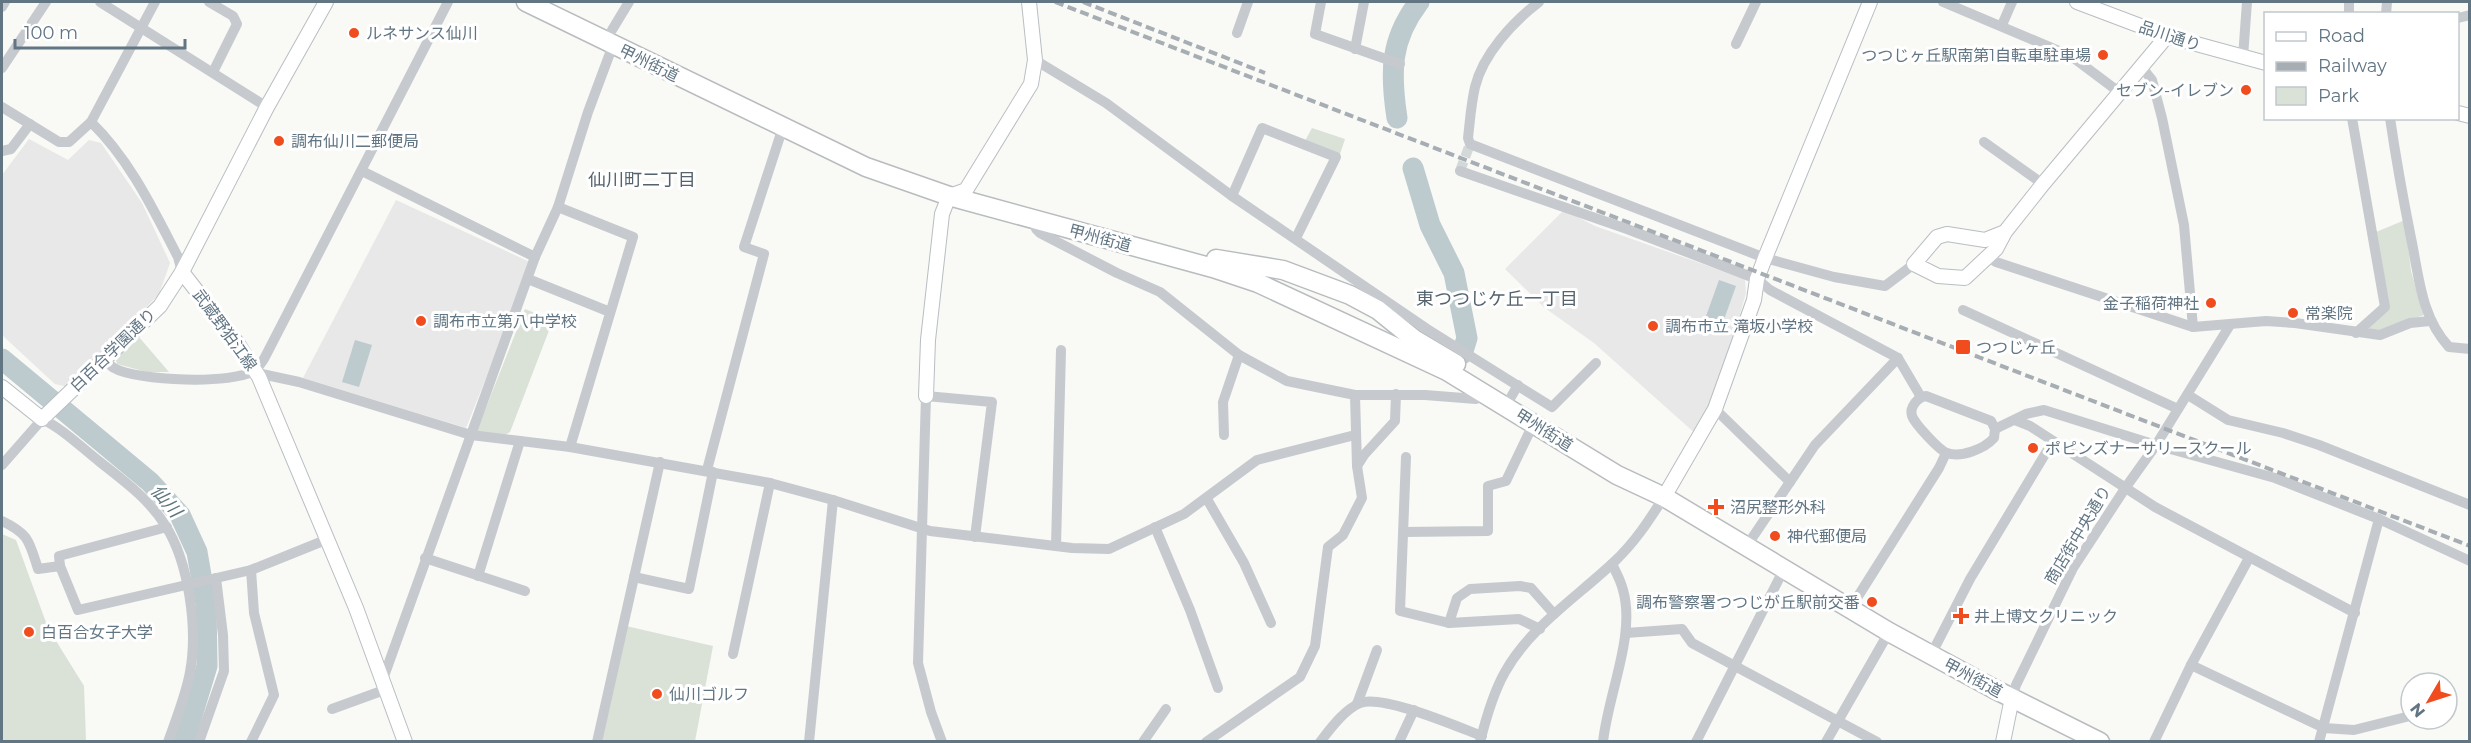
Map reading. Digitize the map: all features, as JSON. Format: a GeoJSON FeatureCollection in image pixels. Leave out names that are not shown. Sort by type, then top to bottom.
{"type":"FeatureCollection","features":[{"type":"Feature","properties":{"kind":"highway","name":"甲州街道"},"geometry":{"type":"LineString","coordinates":[[526,2],[612,38],[885,164],[1037,222],[1213,268],[1258,284],[1447,371],[1617,475],[1664,497],[1889,632],[2012,698],[2100,741]]}},
{"type":"Feature","properties":{"kind":"highway","name":"甲州街道"},"geometry":{"type":"LineString","coordinates":[[554,2],[612,38],[783,127],[866,167],[958,193],[1218,259],[1272,267],[1302,276],[1369,304],[1422,344],[1515,391],[1621,463],[1653,486],[1664,497]]}},
{"type":"Feature","properties":{"kind":"street"},"geometry":{"type":"LineString","coordinates":[[2,7],[5,2]]}},
{"type":"Feature","properties":{"kind":"street"},"geometry":{"type":"LineString","coordinates":[[2,68],[46,2]]}},
{"type":"Feature","properties":{"kind":"street"},"geometry":{"type":"LineString","coordinates":[[100,2],[267,107]]}},
{"type":"Feature","properties":{"kind":"street"},"geometry":{"type":"LineString","coordinates":[[2,107],[63,144],[69,142],[91,122],[155,2]]}},
{"type":"Feature","properties":{"kind":"street"},"geometry":{"type":"LineString","coordinates":[[209,2],[233,16],[237,24],[213,72]]}},
{"type":"Feature","properties":{"kind":"street","name":"武蔵野狛江線"},"geometry":{"type":"LineString","coordinates":[[326,2],[267,107],[182,272],[256,372],[328,539],[385,684],[404,741]]}},
{"type":"Feature","properties":{"kind":"street"},"geometry":{"type":"LineString","coordinates":[[256,372],[448,2]]}},
{"type":"Feature","properties":{"kind":"street"},"geometry":{"type":"LineString","coordinates":[[332,709],[385,684],[425,558],[535,257],[558,207],[612,38],[628,2]]}},
{"type":"Feature","properties":{"kind":"street"},"geometry":{"type":"LineString","coordinates":[[1237,33],[1248,2]]}},
{"type":"Feature","properties":{"kind":"street"},"geometry":{"type":"LineString","coordinates":[[1321,2],[1315,34],[1400,64]]}},
{"type":"Feature","properties":{"kind":"street"},"geometry":{"type":"LineString","coordinates":[[1355,49],[1364,2]]}},
{"type":"Feature","properties":{"kind":"street"},"geometry":{"type":"LineString","coordinates":[[1539,2],[1523,14],[1491,52],[1475,85],[1469,129],[1470,144],[1766,258],[1834,277],[1885,286],[1914,264],[1937,237],[1947,234],[1984,240],[2005,232]]}},
{"type":"Feature","properties":{"kind":"street"},"geometry":{"type":"LineString","coordinates":[[1736,44],[1756,2]]}},
{"type":"Feature","properties":{"kind":"street"},"geometry":{"type":"LineString","coordinates":[[1320,741],[1344,714],[1357,704],[1374,701],[1414,710],[1481,738],[1505,672],[1540,628],[1612,564],[1643,531],[1715,409],[1754,300],[1757,279],[1868,2]]}},
{"type":"Feature","properties":{"kind":"street"},"geometry":{"type":"LineString","coordinates":[[1943,2],[2071,56],[2119,92]]}},
{"type":"Feature","properties":{"kind":"street"},"geometry":{"type":"LineString","coordinates":[[2002,25],[2012,2]]}},
{"type":"Feature","properties":{"kind":"street","name":"品川通り"},"geometry":{"type":"LineString","coordinates":[[2077,2],[2167,36],[2264,63]]}},
{"type":"Feature","properties":{"kind":"street"},"geometry":{"type":"LineString","coordinates":[[2242,57],[2247,2]]}},
{"type":"Feature","properties":{"kind":"street"},"geometry":{"type":"LineString","coordinates":[[942,741],[928,702],[918,663],[928,340],[938,236],[942,214],[1031,84],[1035,60],[1029,3]]}},
{"type":"Feature","properties":{"kind":"street"},"geometry":{"type":"LineString","coordinates":[[1914,264],[1938,276],[1965,278],[1996,249],[2005,232],[2043,184],[2167,36]]}},
{"type":"Feature","properties":{"kind":"street"},"geometry":{"type":"LineString","coordinates":[[1035,60],[1106,104],[1232,196],[1462,351],[1515,391],[1552,407],[1596,363]]}},
{"type":"Feature","properties":{"kind":"street"},"geometry":{"type":"LineString","coordinates":[[2141,66],[2152,80],[2184,225],[2193,327]]}},
{"type":"Feature","properties":{"kind":"street"},"geometry":{"type":"LineString","coordinates":[[2352,120],[2385,307],[2356,333]]}},
{"type":"Feature","properties":{"kind":"street"},"geometry":{"type":"LineString","coordinates":[[2390,120],[2418,279],[2430,321],[2449,347],[2469,349]]}},
{"type":"Feature","properties":{"kind":"street"},"geometry":{"type":"LineString","coordinates":[[91,122],[133,173],[178,257],[182,272]]}},
{"type":"Feature","properties":{"kind":"street"},"geometry":{"type":"LineString","coordinates":[[2,151],[11,149],[30,124]]}},
{"type":"Feature","properties":{"kind":"street"},"geometry":{"type":"LineString","coordinates":[[634,577],[689,590],[710,471],[764,254],[744,246],[783,127]]}},
{"type":"Feature","properties":{"kind":"street"},"geometry":{"type":"LineString","coordinates":[[1232,196],[1262,128],[1336,157],[1296,238]]}},
{"type":"Feature","properties":{"kind":"street"},"geometry":{"type":"LineString","coordinates":[[1983,142],[2043,184]]}},
{"type":"Feature","properties":{"kind":"street"},"geometry":{"type":"LineString","coordinates":[[362,171],[535,257]]}},
{"type":"Feature","properties":{"kind":"street"},"geometry":{"type":"LineString","coordinates":[[1460,171],[1627,228],[1757,279],[1770,290],[1898,358],[1921,397]]}},
{"type":"Feature","properties":{"kind":"street"},"geometry":{"type":"LineString","coordinates":[[558,207],[633,237],[570,447]]}},
{"type":"Feature","properties":{"kind":"street"},"geometry":{"type":"LineString","coordinates":[[1037,222],[1036,229],[1040,233],[1117,273],[1160,292],[1239,355],[1287,381],[1355,395],[1396,394],[1468,400],[1476,399],[1482,392]]}},
{"type":"Feature","properties":{"kind":"street"},"geometry":{"type":"LineString","coordinates":[[1988,257],[1996,262],[2193,327],[2266,321],[2380,335],[2410,323],[2430,321]]}},
{"type":"Feature","properties":{"kind":"street","name":"白百合学園通り"},"geometry":{"type":"LineString","coordinates":[[44,417],[159,306],[182,272]]}},
{"type":"Feature","properties":{"kind":"street"},"geometry":{"type":"LineString","coordinates":[[528,279],[610,312]]}},
{"type":"Feature","properties":{"kind":"street"},"geometry":{"type":"LineString","coordinates":[[1963,310],[2178,409]]}},
{"type":"Feature","properties":{"kind":"street","name":"商店街中央通り"},"geometry":{"type":"LineString","coordinates":[[2012,698],[2068,576],[2126,487],[2156,446],[2230,325]]}},
{"type":"Feature","properties":{"kind":"street"},"geometry":{"type":"LineString","coordinates":[[1056,546],[1061,350]]}},
{"type":"Feature","properties":{"kind":"street"},"geometry":{"type":"LineString","coordinates":[[1224,435],[1224,402],[1239,355]]}},
{"type":"Feature","properties":{"kind":"street"},"geometry":{"type":"LineString","coordinates":[[1746,547],[1815,445],[1898,358]]}},
{"type":"Feature","properties":{"kind":"street"},"geometry":{"type":"LineString","coordinates":[[104,359],[115,368],[154,378],[232,377],[256,372],[299,382],[471,435],[570,447],[710,471],[770,483],[833,500],[921,528],[1056,546],[1109,549],[1184,514],[1257,460],[1355,435]]}},
{"type":"Feature","properties":{"kind":"street"},"geometry":{"type":"LineString","coordinates":[[2,387],[129,484],[167,527],[190,583],[191,618],[191,662],[181,705],[168,741]]}},
{"type":"Feature","properties":{"kind":"street"},"geometry":{"type":"LineString","coordinates":[[1357,466],[1395,421],[1396,394]]}},
{"type":"Feature","properties":{"kind":"street"},"geometry":{"type":"LineString","coordinates":[[1206,741],[1300,676],[1315,646],[1328,547],[1343,535],[1362,498],[1357,466],[1355,395]]}},
{"type":"Feature","properties":{"kind":"street"},"geometry":{"type":"LineString","coordinates":[[2188,395],[2228,420],[2283,433],[2319,445],[2469,505]]}},
{"type":"Feature","properties":{"kind":"street"},"geometry":{"type":"LineString","coordinates":[[926,396],[992,402],[975,537]]}},
{"type":"Feature","properties":{"kind":"street"},"geometry":{"type":"LineString","coordinates":[[1921,397],[1932,397],[1983,417],[1990,421],[1995,429]]}},
{"type":"Feature","properties":{"kind":"street"},"geometry":{"type":"LineString","coordinates":[[1921,397],[1912,409],[1912,416],[1937,447],[1946,453],[1975,451],[1990,442],[1995,429],[2026,414],[2044,410],[2156,446],[2275,478],[2379,519],[2469,561]]}},
{"type":"Feature","properties":{"kind":"street"},"geometry":{"type":"LineString","coordinates":[[1715,409],[1790,482]]}},
{"type":"Feature","properties":{"kind":"street"},"geometry":{"type":"LineString","coordinates":[[2,465],[44,417]]}},
{"type":"Feature","properties":{"kind":"street"},"geometry":{"type":"LineString","coordinates":[[2015,420],[2030,426],[2155,507],[2355,613]]}},
{"type":"Feature","properties":{"kind":"street"},"geometry":{"type":"LineString","coordinates":[[1404,532],[1488,531],[1488,486],[1506,482],[1529,433]]}},
{"type":"Feature","properties":{"kind":"street"},"geometry":{"type":"LineString","coordinates":[[478,576],[520,441]]}},
{"type":"Feature","properties":{"kind":"street"},"geometry":{"type":"LineString","coordinates":[[1931,655],[1970,579],[2053,441]]}},
{"type":"Feature","properties":{"kind":"street"},"geometry":{"type":"LineString","coordinates":[[1850,609],[1939,468],[1946,453]]}},
{"type":"Feature","properties":{"kind":"street"},"geometry":{"type":"LineString","coordinates":[[1406,457],[1400,611],[1449,623],[1519,619],[1540,628]]}},
{"type":"Feature","properties":{"kind":"street"},"geometry":{"type":"LineString","coordinates":[[597,741],[660,462]]}},
{"type":"Feature","properties":{"kind":"street"},"geometry":{"type":"LineString","coordinates":[[733,654],[770,483]]}},
{"type":"Feature","properties":{"kind":"street"},"geometry":{"type":"LineString","coordinates":[[1207,499],[1244,563],[1271,623]]}},
{"type":"Feature","properties":{"kind":"street"},"geometry":{"type":"LineString","coordinates":[[809,741],[833,500]]}},
{"type":"Feature","properties":{"kind":"street"},"geometry":{"type":"LineString","coordinates":[[2319,741],[2379,519]]}},
{"type":"Feature","properties":{"kind":"street"},"geometry":{"type":"LineString","coordinates":[[2,521],[20,530],[29,543],[38,569],[60,566]]}},
{"type":"Feature","properties":{"kind":"street"},"geometry":{"type":"LineString","coordinates":[[167,527],[59,556],[60,566],[78,610],[251,570],[328,539]]}},
{"type":"Feature","properties":{"kind":"street"},"geometry":{"type":"LineString","coordinates":[[1155,527],[1190,610],[1218,688]]}},
{"type":"Feature","properties":{"kind":"street"},"geometry":{"type":"LineString","coordinates":[[425,558],[525,591]]}},
{"type":"Feature","properties":{"kind":"street"},"geometry":{"type":"LineString","coordinates":[[2154,741],[2191,665],[2249,558]]}},
{"type":"Feature","properties":{"kind":"street"},"geometry":{"type":"LineString","coordinates":[[1603,741],[1612,690],[1626,633],[1627,610],[1623,589],[1612,564]]}},
{"type":"Feature","properties":{"kind":"street"},"geometry":{"type":"LineString","coordinates":[[1696,741],[1784,569]]}},
{"type":"Feature","properties":{"kind":"street"},"geometry":{"type":"LineString","coordinates":[[251,570],[254,613],[274,695],[251,741]]}},
{"type":"Feature","properties":{"kind":"street"},"geometry":{"type":"LineString","coordinates":[[199,741],[224,671],[223,635],[216,578]]}},
{"type":"Feature","properties":{"kind":"street"},"geometry":{"type":"LineString","coordinates":[[1449,623],[1457,598],[1470,590],[1520,586],[1530,588],[1554,614]]}},
{"type":"Feature","properties":{"kind":"street"},"geometry":{"type":"LineString","coordinates":[[1626,633],[1682,629],[1692,644],[1735,664],[1878,741]]}},
{"type":"Feature","properties":{"kind":"street"},"geometry":{"type":"LineString","coordinates":[[1826,741],[1889,632]]}},
{"type":"Feature","properties":{"kind":"street"},"geometry":{"type":"LineString","coordinates":[[1357,704],[1377,651]]}},
{"type":"Feature","properties":{"kind":"street"},"geometry":{"type":"LineString","coordinates":[[2191,665],[2324,728],[2354,730],[2399,719]]}},
{"type":"Feature","properties":{"kind":"street"},"geometry":{"type":"LineString","coordinates":[[2003,741],[2012,698]]}},
{"type":"Feature","properties":{"kind":"street"},"geometry":{"type":"LineString","coordinates":[[1143,741],[1166,709]]}},
{"type":"Feature","properties":{"kind":"street"},"geometry":{"type":"LineString","coordinates":[[1399,741],[1414,710]]}},
{"type":"Feature","properties":{"kind":"shaded area"},"geometry":{"type":"Polygon","coordinates":[[[29,139],[68,160],[89,140],[101,143],[142,203],[170,263],[159,294],[68,387],[55,384],[2,335],[2,175],[29,139]]]}},
{"type":"Feature","properties":{"kind":"shaded area","name":"調布市立第八中学校"},"geometry":{"type":"Polygon","coordinates":[[[396,200],[532,263],[466,428],[303,378],[396,200]]]}},
{"type":"Feature","properties":{"kind":"shaded area","name":"調布市立 滝坂小学校"},"geometry":{"type":"Polygon","coordinates":[[[1564,210],[1595,226],[1745,279],[1746,293],[1715,403],[1697,435],[1594,343],[1545,308],[1505,269],[1564,210]]]}},
{"type":"Feature","properties":{"kind":"shaded area"},"geometry":{"type":"Polygon","coordinates":[[[1719,280],[1736,286],[1722,325],[1705,319],[1719,280]]]}},
{"type":"Feature","properties":{"kind":"shaded area"},"geometry":{"type":"Polygon","coordinates":[[[355,340],[372,345],[359,387],[342,382],[355,340]]]}},
{"type":"Feature","properties":{"kind":"green space"},"geometry":{"type":"Polygon","coordinates":[[[1312,128],[1345,139],[1340,154],[1305,141],[1312,128]]]}},
{"type":"Feature","properties":{"kind":"green space"},"geometry":{"type":"Polygon","coordinates":[[[2405,220],[2411,271],[2424,315],[2370,333],[2369,326],[2389,308],[2376,232],[2405,220]]]}},
{"type":"Feature","properties":{"kind":"green space"},"geometry":{"type":"Polygon","coordinates":[[[525,309],[553,320],[510,432],[505,435],[476,433],[525,309]]]}},
{"type":"Feature","properties":{"kind":"green space"},"geometry":{"type":"Polygon","coordinates":[[[138,336],[169,372],[147,372],[117,364],[115,356],[138,336]]]}},
{"type":"Feature","properties":{"kind":"green space","name":"白百合女子大学"},"geometry":{"type":"Polygon","coordinates":[[[2,534],[16,540],[48,628],[84,686],[86,741],[2,741],[2,534]]]}},
{"type":"Feature","properties":{"kind":"green space","name":"仙川ゴルフ"},"geometry":{"type":"Polygon","coordinates":[[[626,626],[713,646],[695,741],[600,742],[626,626]]]}},
{"type":"Feature","properties":{"kind":"waterway"},"geometry":{"type":"LineString","coordinates":[[1397,118],[1393,86],[1394,57],[1402,30],[1419,2]]}},
{"type":"Feature","properties":{"kind":"waterway"},"geometry":{"type":"LineString","coordinates":[[1413,168],[1430,225],[1454,273],[1467,338],[1462,354]]}},
{"type":"Feature","properties":{"kind":"waterway","name":"仙川"},"geometry":{"type":"LineString","coordinates":[[2,359],[150,482],[180,515],[197,552],[206,604],[207,666],[184,742]]}},
{"type":"Feature","properties":{"kind":"tunnel"},"geometry":{"type":"LineString","coordinates":[[1460,171],[1470,144]]}},
{"type":"Feature","properties":{"kind":"railway"},"geometry":{"type":"LineString","coordinates":[[1055,2],[2470,546]]}},
{"type":"Feature","properties":{"kind":"railway"},"geometry":{"type":"LineString","coordinates":[[1083,2],[1265,73]]}},
{"type":"Feature","properties":{"kind":"place","name":"ルネサンス仙川"},"geometry":{"type":"Point","coordinates":[354,33]}},
{"type":"Feature","properties":{"kind":"place","name":"つつじヶ丘駅南第1自転車駐車場"},"geometry":{"type":"Point","coordinates":[2103,55]}},
{"type":"Feature","properties":{"kind":"place","name":"セブン-イレブン"},"geometry":{"type":"Point","coordinates":[2246,90]}},
{"type":"Feature","properties":{"kind":"place","name":"調布仙川二郵便局"},"geometry":{"type":"Point","coordinates":[279,141]}},
{"type":"Feature","properties":{"kind":"place","name":"金子稲荷神社"},"geometry":{"type":"Point","coordinates":[2211,303]}},
{"type":"Feature","properties":{"kind":"place","name":"常楽院"},"geometry":{"type":"Point","coordinates":[2293,313]}},
{"type":"Feature","properties":{"kind":"place","name":"調布市立第八中学校"},"geometry":{"type":"Point","coordinates":[421,321]}},
{"type":"Feature","properties":{"kind":"place","name":"調布市立 滝坂小学校"},"geometry":{"type":"Point","coordinates":[1653,326]}},
{"type":"Feature","properties":{"kind":"place","name":"つつじヶ丘"},"geometry":{"type":"Point","coordinates":[1963,347]}},
{"type":"Feature","properties":{"kind":"place","name":"ポピンズナーサリースクール"},"geometry":{"type":"Point","coordinates":[2033,448]}},
{"type":"Feature","properties":{"kind":"place","name":"沼尻整形外科"},"geometry":{"type":"Point","coordinates":[1716,507]}},
{"type":"Feature","properties":{"kind":"place","name":"神代郵便局"},"geometry":{"type":"Point","coordinates":[1775,536]}},
{"type":"Feature","properties":{"kind":"place","name":"調布警察署つつじが丘駅前交番"},"geometry":{"type":"Point","coordinates":[1872,602]}},
{"type":"Feature","properties":{"kind":"place","name":"井上博文クリニック"},"geometry":{"type":"Point","coordinates":[1961,616]}},
{"type":"Feature","properties":{"kind":"place","name":"白百合女子大学"},"geometry":{"type":"Point","coordinates":[29,632]}},
{"type":"Feature","properties":{"kind":"place","name":"仙川ゴルフ"},"geometry":{"type":"Point","coordinates":[657,694]}},
{"type":"Feature","properties":{"kind":"district","name":"仙川町二丁目"},"geometry":{"type":"Point","coordinates":[642,180]}},
{"type":"Feature","properties":{"kind":"district","name":"東つつじケ丘一丁目"},"geometry":{"type":"Point","coordinates":[1497,299]}}]}
